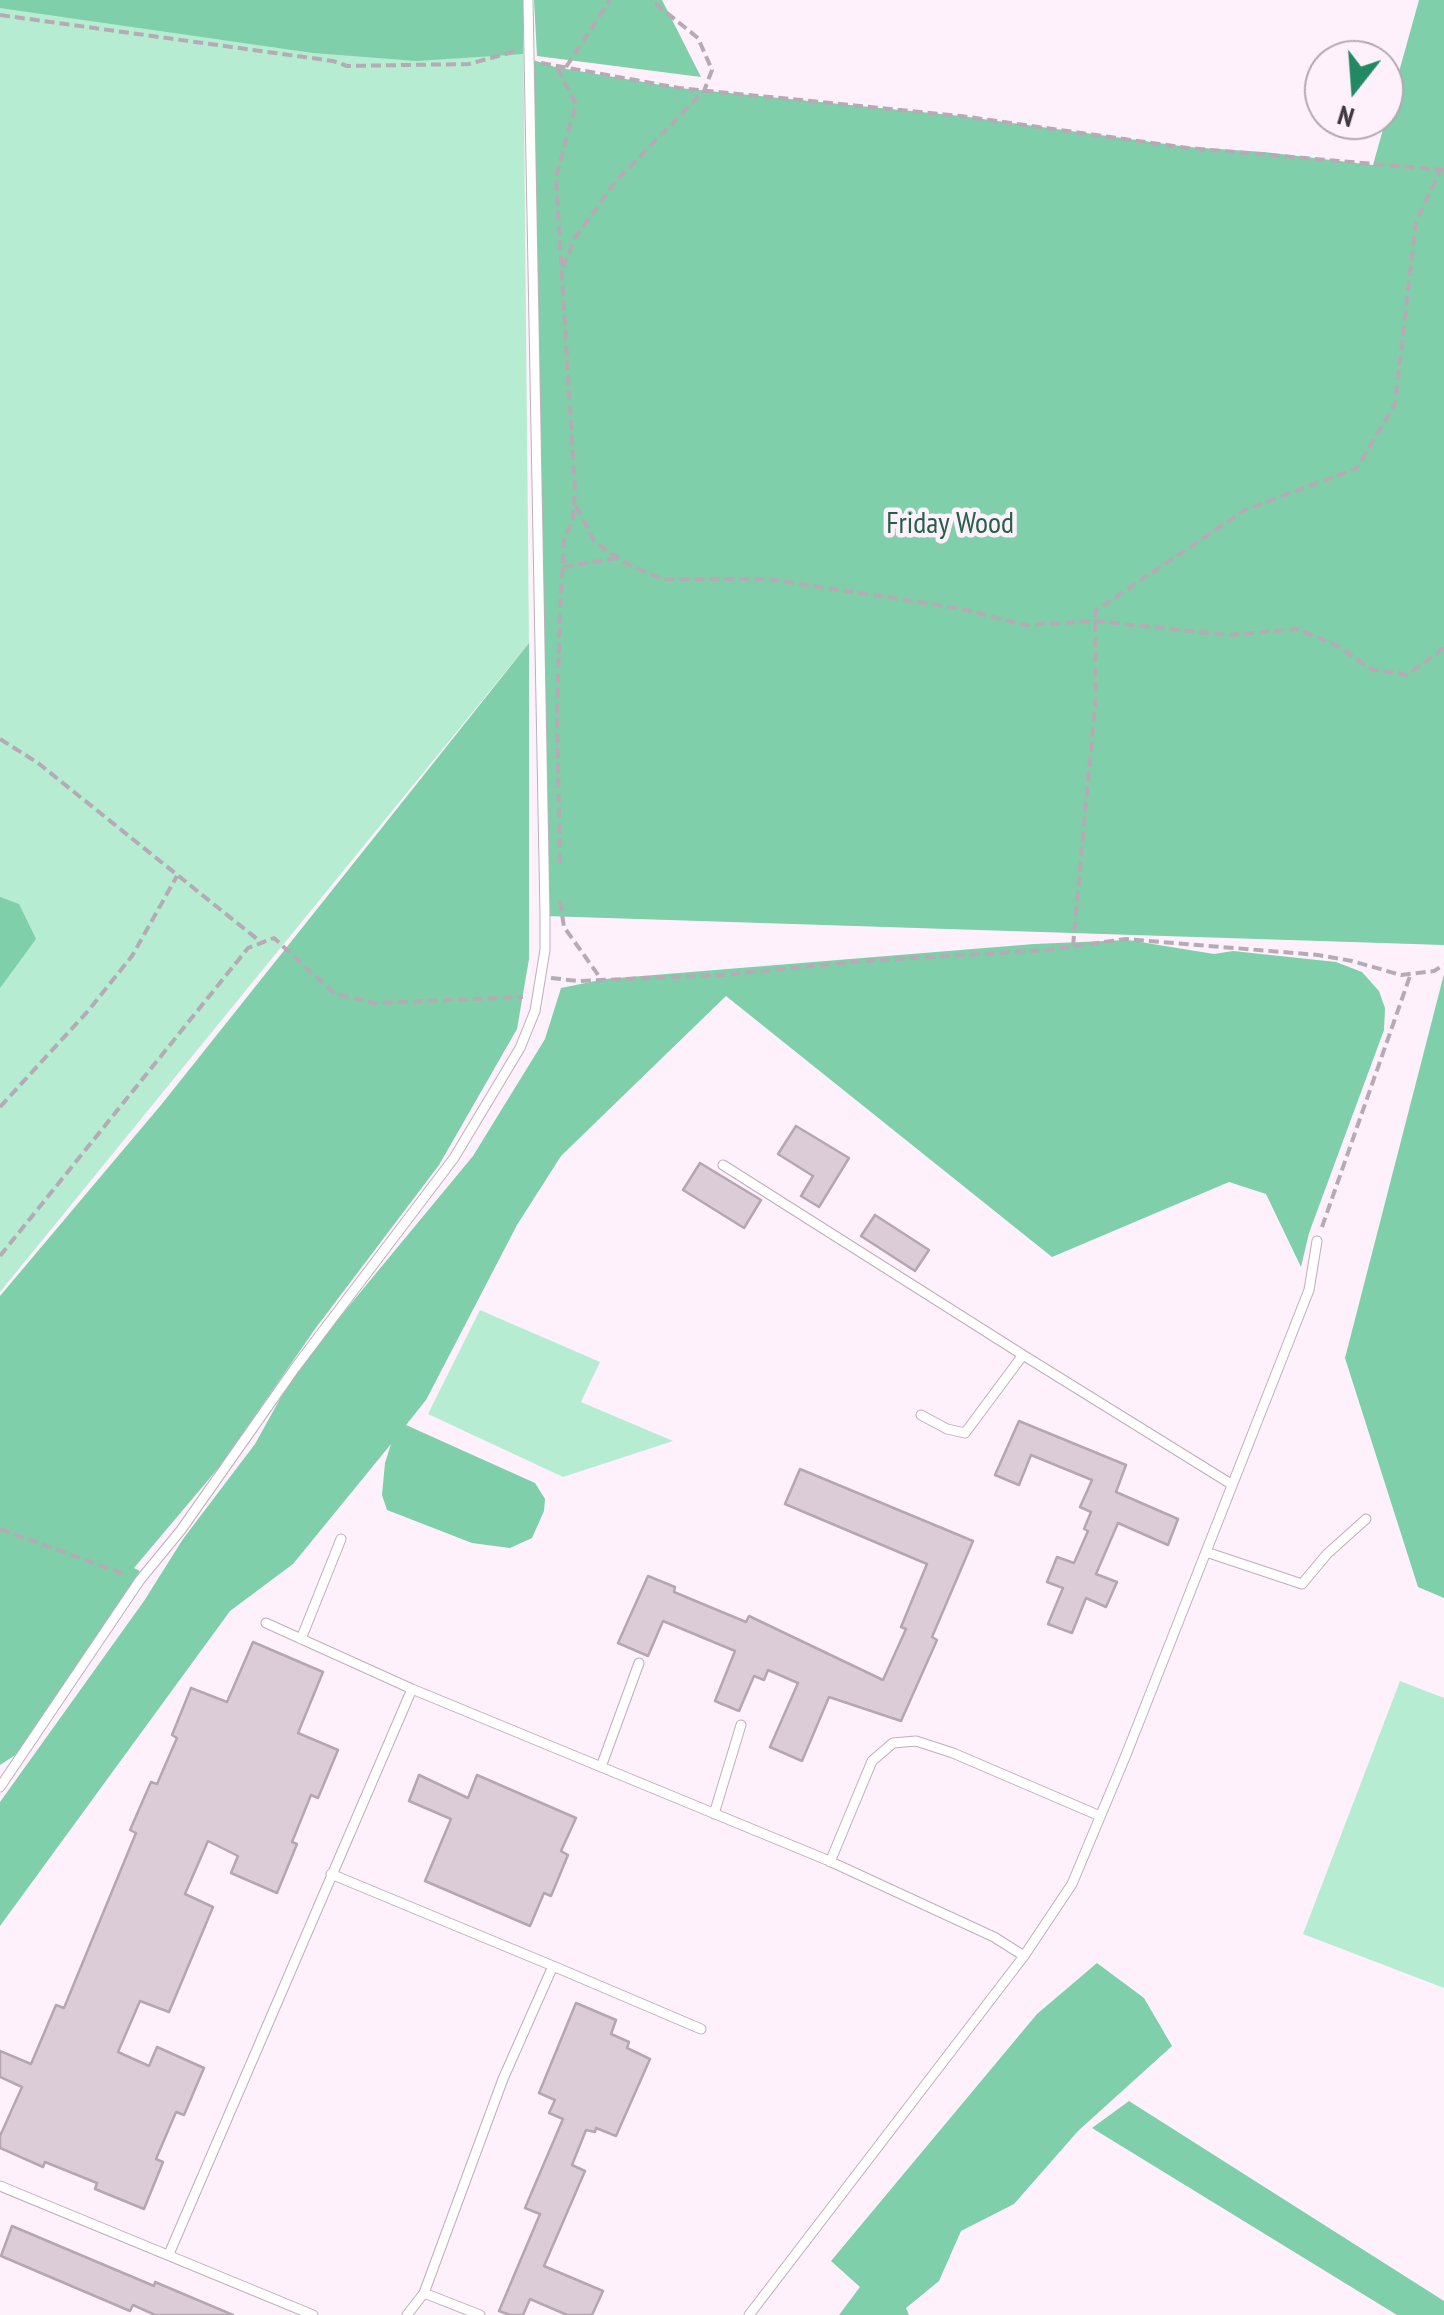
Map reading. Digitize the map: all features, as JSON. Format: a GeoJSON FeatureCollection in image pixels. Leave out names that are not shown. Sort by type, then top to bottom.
{"type":"FeatureCollection","features":[{"type":"Feature","properties":{"kind":"lane"},"geometry":{"type":"LineString","coordinates":[[0,1787],[140,1580],[182,1530],[294,1368],[454,1158],[520,1048],[535,1011],[541,976],[544,891],[528,0]]}},
{"type":"Feature","properties":{"kind":"lane"},"geometry":{"type":"LineString","coordinates":[[723,1166],[1231,1484]]}},
{"type":"Feature","properties":{"kind":"lane"},"geometry":{"type":"LineString","coordinates":[[749,2315],[1024,1956],[1072,1884],[1309,1290],[1317,1241]]}},
{"type":"Feature","properties":{"kind":"lane"},"geometry":{"type":"LineString","coordinates":[[921,1415],[965,1434],[1024,1355]]}},
{"type":"Feature","properties":{"kind":"lane"},"geometry":{"type":"LineString","coordinates":[[1206,1552],[1302,1584],[1327,1554],[1366,1519]]}},
{"type":"Feature","properties":{"kind":"lane"},"geometry":{"type":"LineString","coordinates":[[301,1639],[341,1539]]}},
{"type":"Feature","properties":{"kind":"lane"},"geometry":{"type":"LineString","coordinates":[[266,1623],[412,1689],[830,1862],[994,1937],[1024,1956]]}},
{"type":"Feature","properties":{"kind":"lane"},"geometry":{"type":"LineString","coordinates":[[601,1767],[639,1663]]}},
{"type":"Feature","properties":{"kind":"lane"},"geometry":{"type":"LineString","coordinates":[[169,2254],[412,1689]]}},
{"type":"Feature","properties":{"kind":"lane"},"geometry":{"type":"LineString","coordinates":[[714,1814],[741,1725]]}},
{"type":"Feature","properties":{"kind":"lane"},"geometry":{"type":"LineString","coordinates":[[830,1862],[872,1761],[893,1743],[916,1741],[953,1753],[1100,1816]]}},
{"type":"Feature","properties":{"kind":"lane"},"geometry":{"type":"LineString","coordinates":[[331,1874],[701,2029]]}},
{"type":"Feature","properties":{"kind":"lane"},"geometry":{"type":"LineString","coordinates":[[407,2315],[424,2293],[503,2079],[553,1966]]}},
{"type":"Feature","properties":{"kind":"lane"},"geometry":{"type":"LineString","coordinates":[[0,2186],[313,2315]]}},
{"type":"Feature","properties":{"kind":"lane"},"geometry":{"type":"LineString","coordinates":[[424,2293],[480,2315]]}},
{"type":"Feature","properties":{"kind":"path"},"geometry":{"type":"LineString","coordinates":[[565,69],[610,0]]}},
{"type":"Feature","properties":{"kind":"path"},"geometry":{"type":"LineString","coordinates":[[561,271],[575,238],[615,182],[704,90],[712,70],[698,38],[650,0]]}},
{"type":"Feature","properties":{"kind":"path"},"geometry":{"type":"LineString","coordinates":[[0,15],[124,30],[160,40],[347,66],[469,64],[512,52],[557,68],[704,90],[962,116],[1188,148],[1442,170],[1416,222],[1395,404],[1357,468],[1245,510],[1095,610],[1096,694],[1073,946]]}},
{"type":"Feature","properties":{"kind":"path"},"geometry":{"type":"LineString","coordinates":[[557,68],[576,104],[556,176],[574,502],[573,519],[564,540],[557,712],[560,876]]}},
{"type":"Feature","properties":{"kind":"path"},"geometry":{"type":"LineString","coordinates":[[574,502],[594,541],[617,558],[662,580],[768,580],[958,608],[1025,625],[1095,621],[1228,634],[1297,629],[1338,646],[1372,670],[1406,675],[1444,648]]}},
{"type":"Feature","properties":{"kind":"path"},"geometry":{"type":"LineString","coordinates":[[563,567],[617,558]]}},
{"type":"Feature","properties":{"kind":"path"},"geometry":{"type":"LineString","coordinates":[[0,740],[38,763],[262,942]]}},
{"type":"Feature","properties":{"kind":"path"},"geometry":{"type":"LineString","coordinates":[[0,1107],[88,1011],[132,956],[177,876]]}},
{"type":"Feature","properties":{"kind":"path"},"geometry":{"type":"LineString","coordinates":[[544,891],[560,890],[564,926],[601,979]]}},
{"type":"Feature","properties":{"kind":"path"},"geometry":{"type":"LineString","coordinates":[[0,1256],[248,948],[274,938],[335,994],[375,1003],[526,996]]}},
{"type":"Feature","properties":{"kind":"path"},"geometry":{"type":"LineString","coordinates":[[541,976],[570,980],[720,975],[1126,939],[1269,949],[1352,960],[1374,969],[1410,974],[1443,967]]}},
{"type":"Feature","properties":{"kind":"path"},"geometry":{"type":"LineString","coordinates":[[1317,1241],[1410,974]]}},
{"type":"Feature","properties":{"kind":"path"},"geometry":{"type":"LineString","coordinates":[[0,1529],[140,1580]]}},
{"type":"Feature","properties":{"kind":"green space"},"geometry":{"type":"Polygon","coordinates":[[[0,0],[523,0],[529,643],[0,1292],[0,0]]]}},
{"type":"Feature","properties":{"kind":"green space"},"geometry":{"type":"Polygon","coordinates":[[[0,0],[523,0],[523,54],[417,61],[313,53],[0,8],[0,0]]]}},
{"type":"Feature","properties":{"kind":"green space"},"geometry":{"type":"Polygon","coordinates":[[[534,0],[662,0],[701,77],[537,56],[534,0]]]}},
{"type":"Feature","properties":{"kind":"green space","name":"Friday Wood"},"geometry":{"type":"Polygon","coordinates":[[[1419,0],[1444,0],[1444,945],[545,916],[530,59],[555,67],[679,88],[961,116],[1188,147],[1373,165],[1380,140],[1404,140],[1404,54],[1419,0]]]}},
{"type":"Feature","properties":{"kind":"green space"},"geometry":{"type":"Polygon","coordinates":[[[529,643],[529,959],[517,1029],[439,1165],[315,1329],[220,1466],[134,1568],[140,1571],[23,1750],[0,1765],[0,1296],[161,1105],[529,643]]]}},
{"type":"Feature","properties":{"kind":"green space"},"geometry":{"type":"Polygon","coordinates":[[[0,897],[19,904],[36,939],[0,988],[0,897]]]}},
{"type":"Feature","properties":{"kind":"green space"},"geometry":{"type":"Polygon","coordinates":[[[1128,940],[1214,954],[1233,951],[1336,962],[1362,972],[1379,991],[1385,1008],[1384,1030],[1309,1233],[1301,1267],[1266,1194],[1229,1182],[1052,1257],[726,996],[561,1156],[517,1225],[426,1400],[406,1425],[535,1483],[545,1499],[532,1538],[510,1548],[472,1543],[387,1510],[382,1495],[391,1444],[293,1564],[230,1611],[0,1926],[0,1802],[144,1601],[183,1539],[255,1444],[296,1370],[473,1156],[545,1039],[561,988],[605,979],[1034,944],[1128,940]]]}},
{"type":"Feature","properties":{"kind":"green space"},"geometry":{"type":"Polygon","coordinates":[[[1444,974],[1444,1598],[1418,1587],[1345,1358],[1444,974]]]}},
{"type":"Feature","properties":{"kind":"green space"},"geometry":{"type":"Polygon","coordinates":[[[480,1310],[600,1362],[581,1402],[673,1441],[563,1477],[428,1414],[480,1310]]]}},
{"type":"Feature","properties":{"kind":"green space"},"geometry":{"type":"Polygon","coordinates":[[[1400,1681],[1444,1698],[1444,1988],[1303,1934],[1400,1681]]]}},
{"type":"Feature","properties":{"kind":"green space"},"geometry":{"type":"Polygon","coordinates":[[[1097,1963],[1144,1998],[1172,2046],[1078,2131],[1014,2204],[961,2231],[939,2281],[906,2308],[909,2315],[839,2315],[860,2287],[831,2261],[1037,2014],[1097,1963]]]}},
{"type":"Feature","properties":{"kind":"green space"},"geometry":{"type":"Polygon","coordinates":[[[1129,2101],[1444,2301],[1444,2315],[1397,2315],[1092,2128],[1129,2101]]]}},
{"type":"Feature","properties":{"kind":"building"},"geometry":{"type":"Polygon","coordinates":[[[796,1126],[849,1158],[819,1207],[801,1196],[813,1176],[778,1154],[796,1126]]]}},
{"type":"Feature","properties":{"kind":"building"},"geometry":{"type":"Polygon","coordinates":[[[700,1163],[761,1200],[744,1228],[683,1190],[700,1163]]]}},
{"type":"Feature","properties":{"kind":"building"},"geometry":{"type":"Polygon","coordinates":[[[875,1215],[929,1250],[915,1271],[861,1236],[875,1215]]]}},
{"type":"Feature","properties":{"kind":"building"},"geometry":{"type":"Polygon","coordinates":[[[1019,1421],[1126,1465],[1116,1492],[1178,1519],[1168,1545],[1118,1523],[1096,1574],[1117,1582],[1106,1607],[1086,1598],[1072,1633],[1048,1624],[1063,1588],[1047,1582],[1057,1557],[1074,1563],[1088,1531],[1084,1529],[1091,1512],[1080,1507],[1092,1480],[1031,1455],[1019,1485],[995,1475],[1019,1421]]]}},
{"type":"Feature","properties":{"kind":"building"},"geometry":{"type":"Polygon","coordinates":[[[800,1469],[973,1541],[932,1637],[937,1640],[901,1721],[829,1697],[802,1761],[770,1747],[798,1683],[768,1670],[764,1680],[754,1676],[739,1711],[715,1701],[735,1651],[663,1621],[648,1656],[618,1643],[648,1576],[675,1587],[674,1592],[746,1622],[749,1616],[883,1680],[906,1629],[901,1627],[927,1564],[785,1504],[800,1469]]]}},
{"type":"Feature","properties":{"kind":"building"},"geometry":{"type":"Polygon","coordinates":[[[253,1642],[323,1672],[298,1733],[338,1750],[318,1798],[311,1795],[277,1893],[231,1873],[238,1856],[208,1841],[185,1894],[213,1907],[169,2012],[140,2001],[118,2052],[149,2066],[157,2047],[204,2068],[184,2115],[176,2112],[156,2159],[163,2162],[144,2209],[95,2189],[97,2183],[45,2162],[43,2167],[0,2148],[0,2136],[22,2087],[0,2077],[0,2051],[31,2064],[56,2005],[64,2008],[136,1833],[130,1830],[151,1782],[157,1784],[177,1738],[172,1735],[191,1688],[227,1702],[253,1642]]]}},
{"type":"Feature","properties":{"kind":"building"},"geometry":{"type":"Polygon","coordinates":[[[419,1775],[468,1798],[477,1775],[576,1818],[561,1851],[568,1855],[551,1896],[544,1893],[530,1926],[425,1881],[451,1819],[409,1801],[419,1775]]]}},
{"type":"Feature","properties":{"kind":"building"},"geometry":{"type":"Polygon","coordinates":[[[576,2003],[616,2020],[611,2034],[629,2042],[627,2048],[650,2059],[616,2136],[596,2128],[595,2132],[586,2130],[572,2165],[585,2171],[544,2266],[603,2291],[592,2315],[567,2315],[530,2299],[523,2315],[510,2315],[499,2311],[540,2214],[525,2208],[563,2119],[549,2113],[555,2100],[539,2093],[576,2003]]]}},
{"type":"Feature","properties":{"kind":"building"},"geometry":{"type":"Polygon","coordinates":[[[12,2226],[233,2315],[155,2315],[133,2305],[130,2311],[1,2256],[12,2226]]]}}]}
